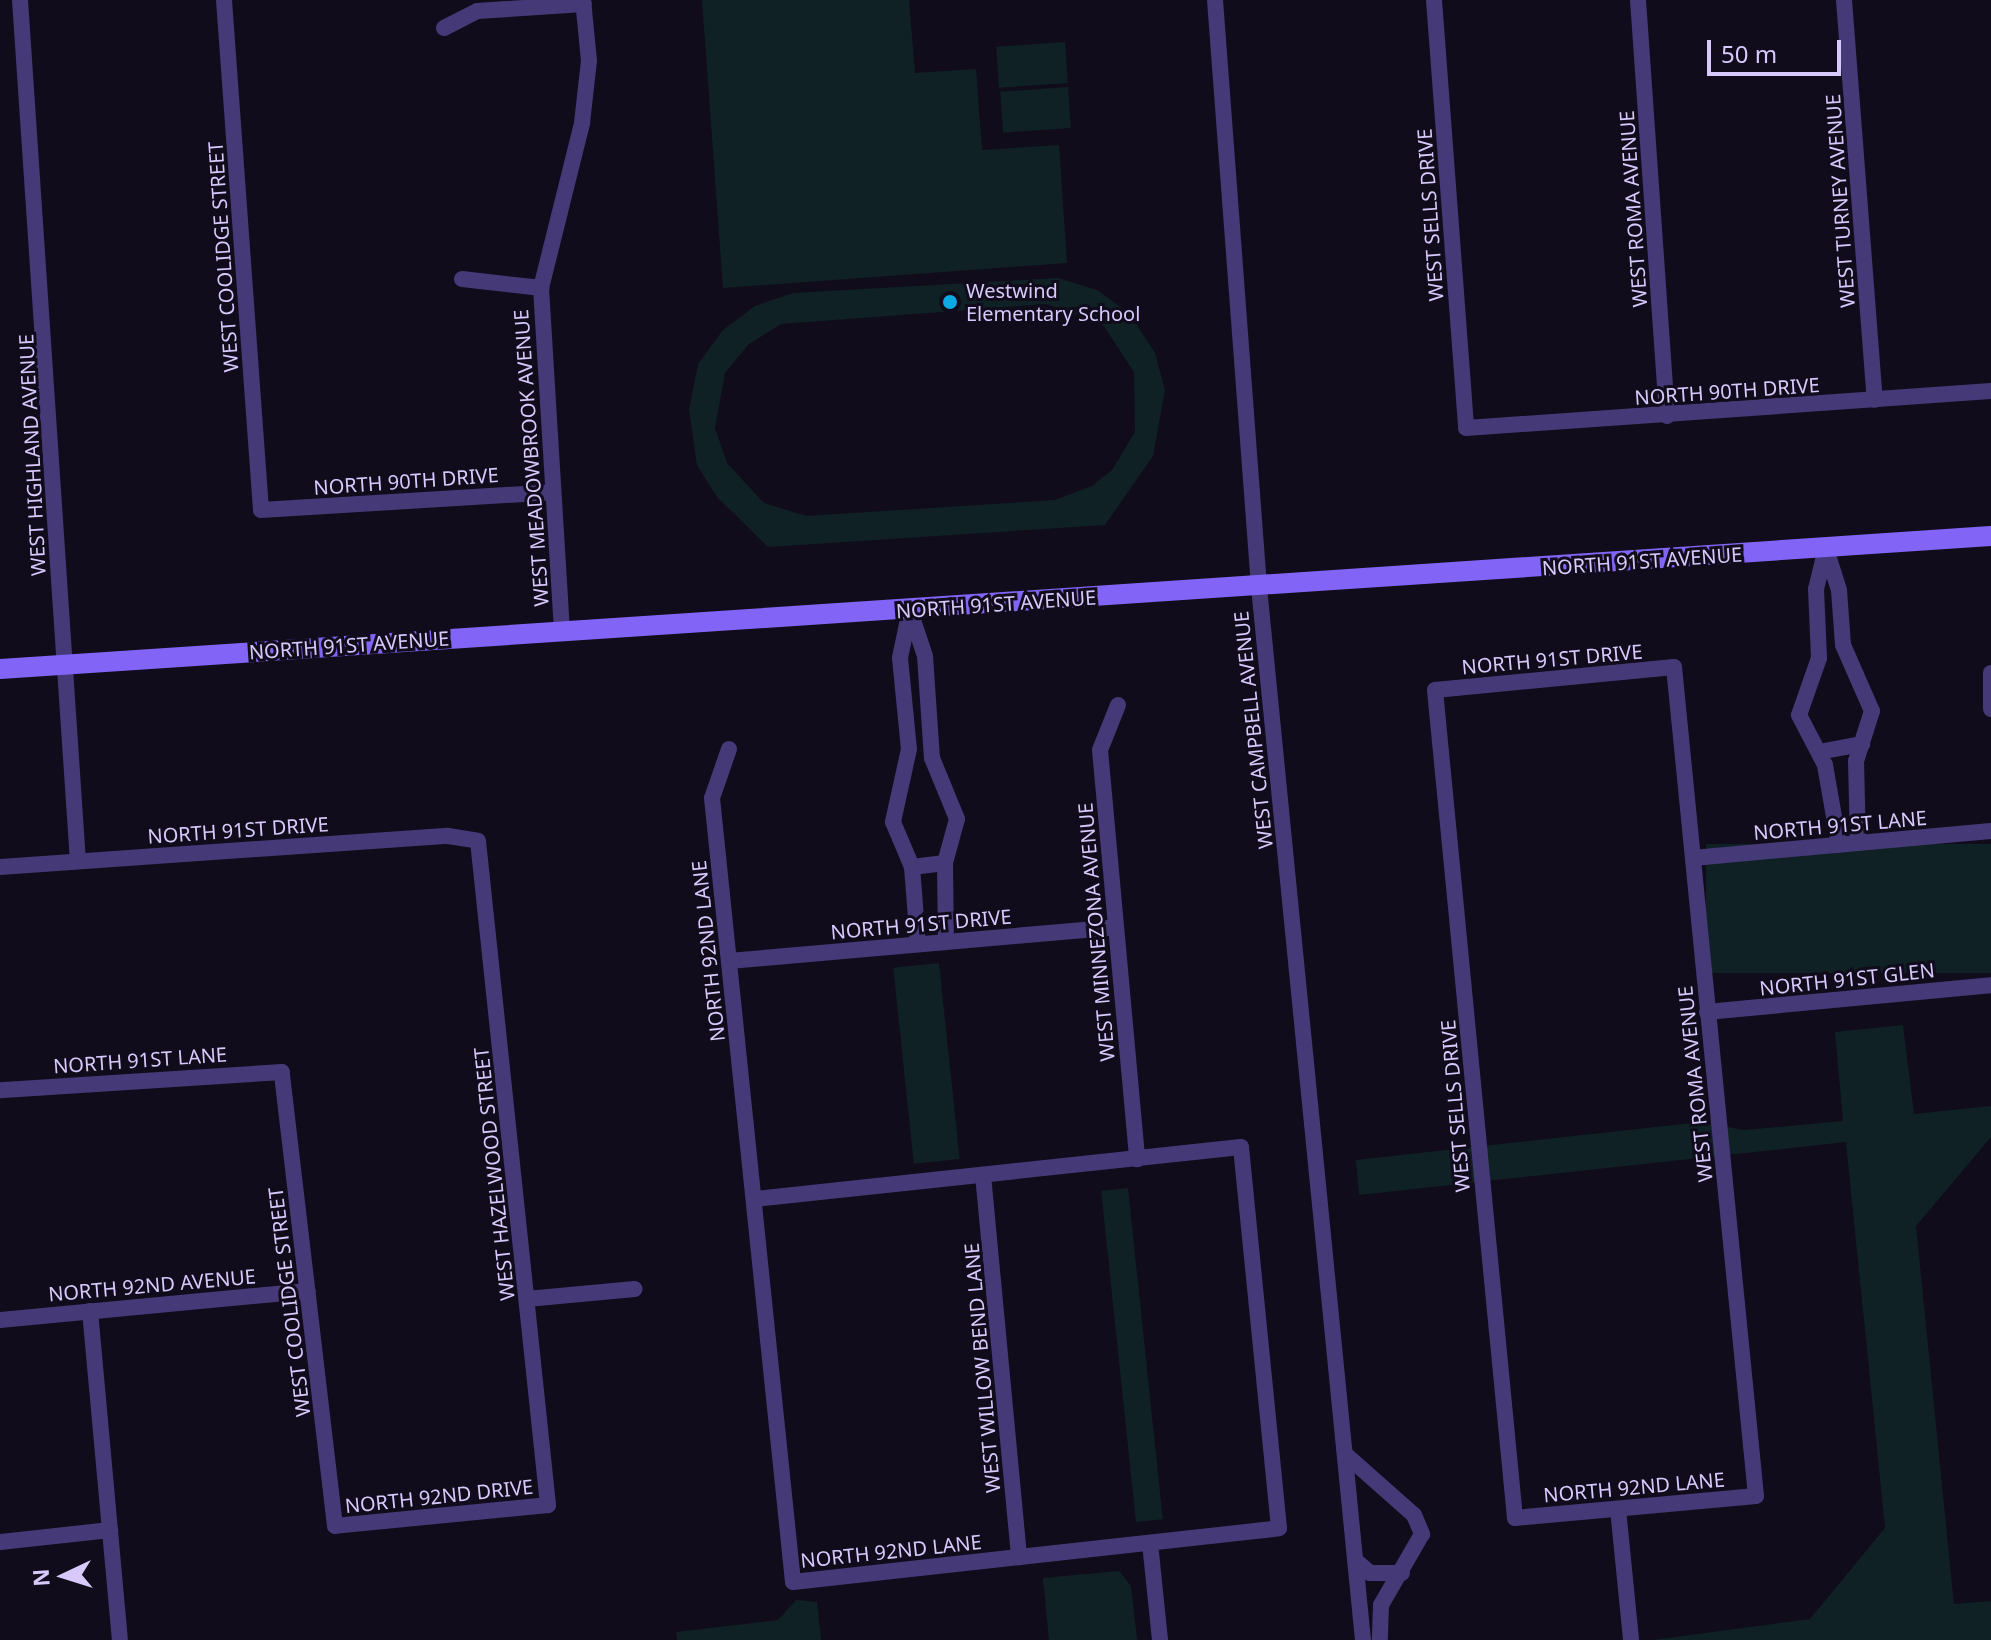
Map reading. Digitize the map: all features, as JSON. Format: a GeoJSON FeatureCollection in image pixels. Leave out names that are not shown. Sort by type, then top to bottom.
{"type":"FeatureCollection","features":[{"type":"Feature","properties":{"kind":"main road","name":"NORTH 91ST AVENUE"},"geometry":{"type":"LineString","coordinates":[[0,669],[1991,536]]}},
{"type":"Feature","properties":{"kind":"street","name":"WEST HIGHLAND AVENUE"},"geometry":{"type":"LineString","coordinates":[[20,0],[78,861]]}},
{"type":"Feature","properties":{"kind":"street","name":"WEST COOLIDGE STREET"},"geometry":{"type":"LineString","coordinates":[[224,0],[261,510]]}},
{"type":"Feature","properties":{"kind":"street","name":"WEST CAMPBELL AVENUE"},"geometry":{"type":"LineString","coordinates":[[1215,0],[1259,587],[1363,1640]]}},
{"type":"Feature","properties":{"kind":"street","name":"WEST SELLS DRIVE"},"geometry":{"type":"LineString","coordinates":[[1434,0],[1466,428]]}},
{"type":"Feature","properties":{"kind":"street","name":"WEST ROMA AVENUE"},"geometry":{"type":"LineString","coordinates":[[1638,0],[1667,416]]}},
{"type":"Feature","properties":{"kind":"street","name":"WEST TURNEY AVENUE"},"geometry":{"type":"LineString","coordinates":[[1844,0],[1875,400]]}},
{"type":"Feature","properties":{"kind":"street"},"geometry":{"type":"LineString","coordinates":[[444,28],[477,11],[584,2]]}},
{"type":"Feature","properties":{"kind":"street","name":"WEST MEADOWBROOK AVENUE"},"geometry":{"type":"LineString","coordinates":[[562,631],[541,288],[582,123],[589,61],[584,2]]}},
{"type":"Feature","properties":{"kind":"street"},"geometry":{"type":"LineString","coordinates":[[462,279],[541,288]]}},
{"type":"Feature","properties":{"kind":"street","name":"NORTH 90TH DRIVE"},"geometry":{"type":"LineString","coordinates":[[1466,428],[1991,391]]}},
{"type":"Feature","properties":{"kind":"street","name":"NORTH 90TH DRIVE"},"geometry":{"type":"LineString","coordinates":[[261,510],[552,492]]}},
{"type":"Feature","properties":{"kind":"street"},"geometry":{"type":"LineString","coordinates":[[1826,548],[1839,590],[1843,645],[1872,711],[1862,744],[1858,843]]}},
{"type":"Feature","properties":{"kind":"street"},"geometry":{"type":"LineString","coordinates":[[1826,548],[1816,589],[1819,658],[1799,715],[1819,752],[1839,845]]}},
{"type":"Feature","properties":{"kind":"street"},"geometry":{"type":"LineString","coordinates":[[910,610],[925,656],[932,758],[957,819],[945,863],[946,942]]}},
{"type":"Feature","properties":{"kind":"street"},"geometry":{"type":"LineString","coordinates":[[910,610],[900,658],[909,749],[893,822],[912,867],[918,944]]}},
{"type":"Feature","properties":{"kind":"street","name":"WEST ROMA AVENUE"},"geometry":{"type":"LineString","coordinates":[[1674,667],[1756,1496]]}},
{"type":"Feature","properties":{"kind":"street","name":"NORTH 91ST DRIVE"},"geometry":{"type":"LineString","coordinates":[[1435,690],[1674,667]]}},
{"type":"Feature","properties":{"kind":"street"},"geometry":{"type":"LineString","coordinates":[[1989,673],[1991,709]]}},
{"type":"Feature","properties":{"kind":"street","name":"WEST SELLS DRIVE"},"geometry":{"type":"LineString","coordinates":[[1435,690],[1515,1518]]}},
{"type":"Feature","properties":{"kind":"street","name":"WEST MINNEZONA AVENUE"},"geometry":{"type":"LineString","coordinates":[[1118,705],[1100,750],[1137,1159]]}},
{"type":"Feature","properties":{"kind":"street"},"geometry":{"type":"LineString","coordinates":[[1819,752],[1862,744]]}},
{"type":"Feature","properties":{"kind":"street","name":"NORTH 92ND LANE"},"geometry":{"type":"LineString","coordinates":[[729,749],[712,798],[793,1582],[1279,1528],[1241,1147],[1137,1159]]}},
{"type":"Feature","properties":{"kind":"street","name":"NORTH 91ST LANE"},"geometry":{"type":"LineString","coordinates":[[1693,858],[1991,831]]}},
{"type":"Feature","properties":{"kind":"street","name":"NORTH 91ST DRIVE"},"geometry":{"type":"LineString","coordinates":[[0,867],[448,836],[478,841]]}},
{"type":"Feature","properties":{"kind":"street","name":"WEST HAZELWOOD STREET"},"geometry":{"type":"LineString","coordinates":[[478,841],[548,1505]]}},
{"type":"Feature","properties":{"kind":"street"},"geometry":{"type":"LineString","coordinates":[[912,867],[945,863]]}},
{"type":"Feature","properties":{"kind":"street","name":"NORTH 91ST DRIVE"},"geometry":{"type":"LineString","coordinates":[[729,961],[1116,927]]}},
{"type":"Feature","properties":{"kind":"street","name":"NORTH 91ST GLEN"},"geometry":{"type":"LineString","coordinates":[[1707,1012],[1991,985]]}},
{"type":"Feature","properties":{"kind":"street","name":"WEST COOLIDGE STREET"},"geometry":{"type":"LineString","coordinates":[[282,1072],[335,1526]]}},
{"type":"Feature","properties":{"kind":"street","name":"NORTH 91ST LANE"},"geometry":{"type":"LineString","coordinates":[[0,1090],[282,1072]]}},
{"type":"Feature","properties":{"kind":"street"},"geometry":{"type":"LineString","coordinates":[[754,1199],[1137,1159]]}},
{"type":"Feature","properties":{"kind":"street","name":"WEST WILLOW BEND LANE"},"geometry":{"type":"LineString","coordinates":[[983,1175],[1019,1557]]}},
{"type":"Feature","properties":{"kind":"street"},"geometry":{"type":"LineString","coordinates":[[527,1299],[635,1289]]}},
{"type":"Feature","properties":{"kind":"street","name":"NORTH 92ND AVENUE"},"geometry":{"type":"LineString","coordinates":[[0,1320],[308,1291]]}},
{"type":"Feature","properties":{"kind":"street"},"geometry":{"type":"LineString","coordinates":[[90,1311],[120,1640]]}},
{"type":"Feature","properties":{"kind":"street"},"geometry":{"type":"LineString","coordinates":[[1345,1454],[1420,1525],[1421,1545],[1381,1605],[1380,1640]]}},
{"type":"Feature","properties":{"kind":"street","name":"NORTH 92ND LANE"},"geometry":{"type":"LineString","coordinates":[[1515,1518],[1756,1496]]}},
{"type":"Feature","properties":{"kind":"street","name":"NORTH 92ND DRIVE"},"geometry":{"type":"LineString","coordinates":[[335,1526],[548,1505]]}},
{"type":"Feature","properties":{"kind":"street"},"geometry":{"type":"LineString","coordinates":[[1618,1509],[1631,1640]]}},
{"type":"Feature","properties":{"kind":"street"},"geometry":{"type":"LineString","coordinates":[[0,1542],[110,1530]]}},
{"type":"Feature","properties":{"kind":"street"},"geometry":{"type":"LineString","coordinates":[[1150,1543],[1160,1640]]}},
{"type":"Feature","properties":{"kind":"street"},"geometry":{"type":"LineString","coordinates":[[1355,1560],[1370,1573],[1402,1573]]}},
{"type":"Feature","properties":{"kind":"shaded area"},"geometry":{"type":"Polygon","coordinates":[[[702,0],[909,0],[915,73],[976,69],[982,150],[1059,145],[1067,263],[723,288],[702,0]]]}},
{"type":"Feature","properties":{"kind":"shaded area"},"geometry":{"type":"Polygon","coordinates":[[[1065,42],[1068,83],[999,88],[996,47],[1065,42]]]}},
{"type":"Feature","properties":{"kind":"shaded area"},"geometry":{"type":"Polygon","coordinates":[[[1068,87],[1071,128],[1003,133],[1000,92],[1068,87]]]}},
{"type":"Feature","properties":{"kind":"shaded area"},"geometry":{"type":"Polygon","coordinates":[[[1058,278],[1097,290],[1129,313],[1155,353],[1165,390],[1153,456],[1105,525],[768,547],[717,497],[697,465],[689,409],[698,364],[723,330],[755,306],[793,293],[1058,278]],[[1047,304],[781,324],[749,344],[725,373],[715,428],[727,463],[764,503],[806,516],[1055,500],[1092,486],[1112,470],[1135,432],[1134,372],[1103,325],[1047,304]]]}},
{"type":"Feature","properties":{"kind":"shaded area"},"geometry":{"type":"Polygon","coordinates":[[[1706,844],[1991,844],[1991,973],[1706,973],[1706,844]]]}},
{"type":"Feature","properties":{"kind":"shaded area"},"geometry":{"type":"Polygon","coordinates":[[[939,963],[960,1159],[914,1164],[893,968],[939,963]]]}},
{"type":"Feature","properties":{"kind":"shaded area"},"geometry":{"type":"Polygon","coordinates":[[[1903,1025],[1914,1114],[1991,1106],[1991,1137],[1916,1226],[1954,1604],[1991,1601],[1991,1640],[1653,1640],[1810,1619],[1885,1528],[1846,1142],[1359,1195],[1356,1160],[1701,1122],[1744,1130],[1843,1121],[1835,1032],[1903,1025]]]}},
{"type":"Feature","properties":{"kind":"shaded area"},"geometry":{"type":"Polygon","coordinates":[[[1128,1188],[1163,1519],[1136,1522],[1101,1191],[1128,1188]]]}},
{"type":"Feature","properties":{"kind":"shaded area"},"geometry":{"type":"Polygon","coordinates":[[[1119,1571],[1131,1586],[1137,1640],[1049,1640],[1043,1578],[1119,1571]]]}},
{"type":"Feature","properties":{"kind":"shaded area"},"geometry":{"type":"Polygon","coordinates":[[[796,1600],[817,1602],[821,1640],[677,1640],[676,1632],[778,1620],[796,1600]]]}},
{"type":"Feature","properties":{"kind":"place","name":"Westwind Elementary School"},"geometry":{"type":"Point","coordinates":[950,302]}}]}
